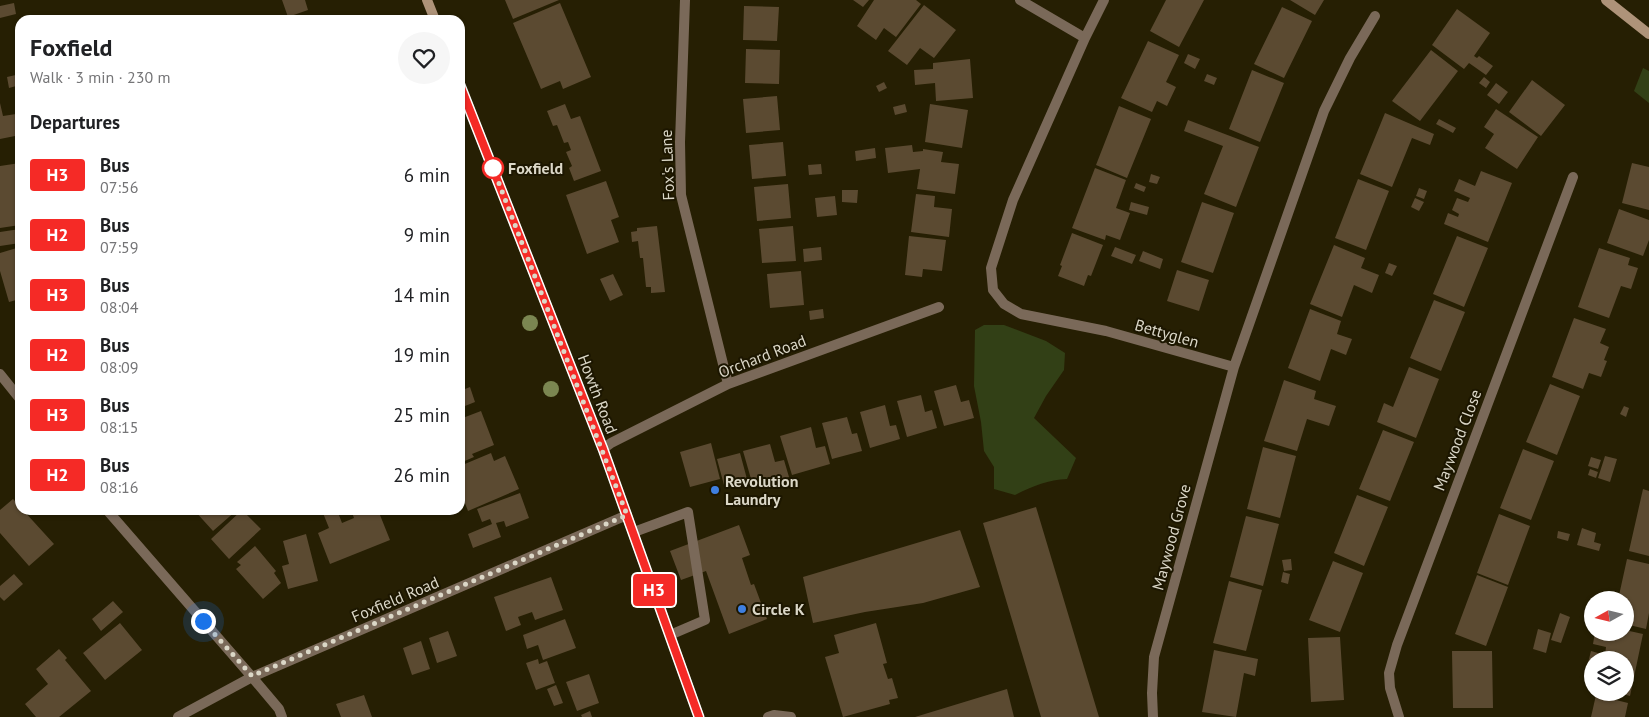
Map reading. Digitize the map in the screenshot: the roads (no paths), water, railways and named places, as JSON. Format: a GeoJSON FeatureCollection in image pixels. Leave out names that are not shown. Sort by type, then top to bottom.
{"type":"FeatureCollection","features":[{"type":"Feature","properties":{"kind":"main road"},"geometry":{"type":"LineString","coordinates":[[427,0],[433,15]]}},
{"type":"Feature","properties":{"kind":"main road"},"geometry":{"type":"LineString","coordinates":[[1606,0],[1649,34]]}},
{"type":"Feature","properties":{"kind":"main road","name":"Howth Road"},"geometry":{"type":"LineString","coordinates":[[465,98],[603,449],[699,717]]}},
{"type":"Feature","properties":{"kind":"street","name":"Fox's Lane"},"geometry":{"type":"LineString","coordinates":[[686,0],[680,142],[681,195],[728,384]]}},
{"type":"Feature","properties":{"kind":"street"},"geometry":{"type":"LineString","coordinates":[[1020,0],[1084,38]]}},
{"type":"Feature","properties":{"kind":"street","name":"Bettyglen"},"geometry":{"type":"LineString","coordinates":[[1104,0],[1084,38],[1012,200],[992,268],[993,290],[1004,304],[1021,314],[1106,331],[1234,368]]}},
{"type":"Feature","properties":{"kind":"street"},"geometry":{"type":"LineString","coordinates":[[1234,368],[1324,111],[1350,58],[1375,16]]}},
{"type":"Feature","properties":{"kind":"street","name":"Maywood Close"},"geometry":{"type":"LineString","coordinates":[[1398,717],[1390,688],[1390,673],[1397,645],[1573,177]]}},
{"type":"Feature","properties":{"kind":"street","name":"Orchard Road"},"geometry":{"type":"LineString","coordinates":[[603,449],[611,443],[728,384],[939,306]]}},
{"type":"Feature","properties":{"kind":"street","name":"Maywood Grove"},"geometry":{"type":"LineString","coordinates":[[1154,717],[1152,693],[1154,657],[1234,368]]}},
{"type":"Feature","properties":{"kind":"street"},"geometry":{"type":"LineString","coordinates":[[0,374],[15,393]]}},
{"type":"Feature","properties":{"kind":"street"},"geometry":{"type":"LineString","coordinates":[[634,532],[688,512],[705,620],[670,635]]}},
{"type":"Feature","properties":{"kind":"street"},"geometry":{"type":"LineString","coordinates":[[111,515],[252,676],[279,709],[282,717]]}},
{"type":"Feature","properties":{"kind":"street","name":"Foxfield Road"},"geometry":{"type":"LineString","coordinates":[[178,717],[252,676],[627,515]]}},
{"type":"Feature","properties":{"kind":"street"},"geometry":{"type":"LineString","coordinates":[[768,717],[774,715],[791,717]]}},
{"type":"Feature","properties":{"kind":"place","name":"Foxfield"},"geometry":{"type":"Point","coordinates":[493,168]}},
{"type":"Feature","properties":{"kind":"place","name":"Revolution Laundry"},"geometry":{"type":"Point","coordinates":[715,490]}},
{"type":"Feature","properties":{"kind":"place","name":"Circle K"},"geometry":{"type":"Point","coordinates":[742,609]}}]}
